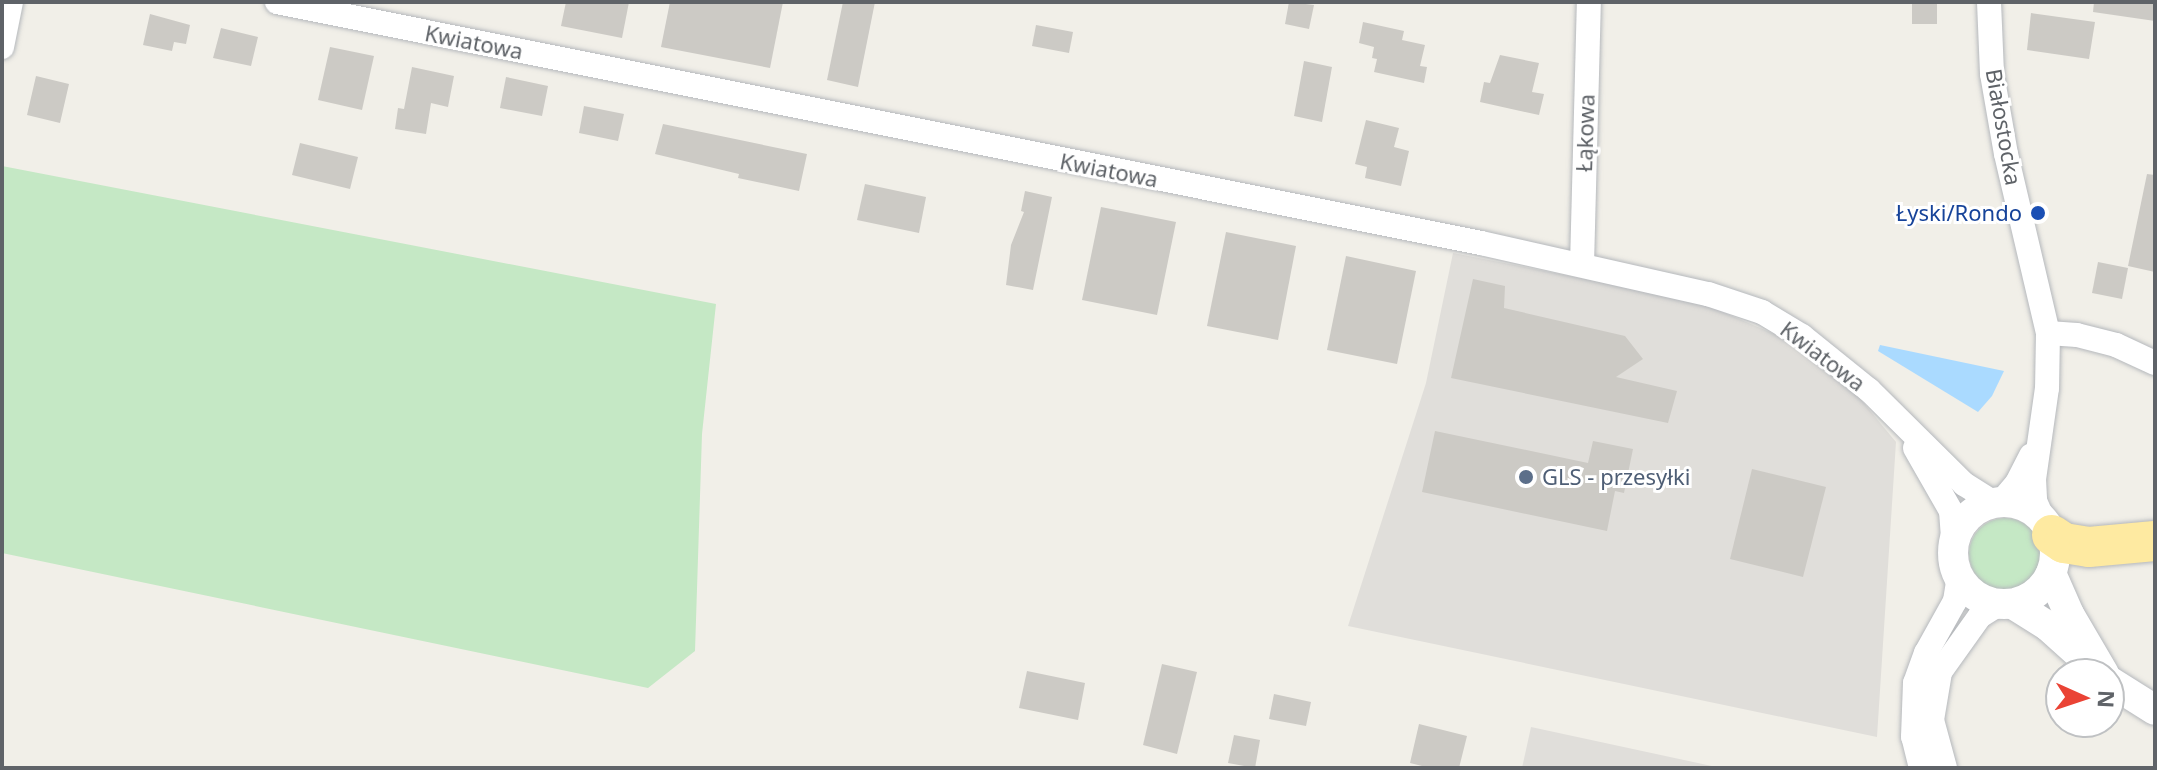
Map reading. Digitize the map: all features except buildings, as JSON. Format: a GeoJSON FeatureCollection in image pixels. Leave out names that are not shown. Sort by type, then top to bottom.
{"type":"FeatureCollection","features":[{"type":"Feature","properties":{"kind":"highway"},"geometry":{"type":"LineString","coordinates":[[2049,543],[2089,547],[2155,541]]}},
{"type":"Feature","properties":{"kind":"street"},"geometry":{"type":"LineString","coordinates":[[2,47],[11,2]]}},
{"type":"Feature","properties":{"kind":"street","name":"Kwiatowa"},"geometry":{"type":"LineString","coordinates":[[277,2],[1582,265],[1708,294],[1762,312],[1837,362],[1964,484],[1997,503]]}},
{"type":"Feature","properties":{"kind":"street","name":"Łąkowa"},"geometry":{"type":"LineString","coordinates":[[1582,265],[1589,2]]}},
{"type":"Feature","properties":{"kind":"street","name":"Białostocka"},"geometry":{"type":"LineString","coordinates":[[1989,2],[1992,74],[2004,141],[2048,333],[2047,388],[2034,479],[2035,501],[2049,543]]}},
{"type":"Feature","properties":{"kind":"street"},"geometry":{"type":"LineString","coordinates":[[2048,333],[2116,345],[2155,363]]}},
{"type":"Feature","properties":{"kind":"street","name":"Kwiatowa"},"geometry":{"type":"LineString","coordinates":[[1902,425],[1951,511],[1956,564]]}},
{"type":"Feature","properties":{"kind":"street","name":"Białostocka"},"geometry":{"type":"LineString","coordinates":[[1997,503],[2017,483],[2040,439]]}},
{"type":"Feature","properties":{"kind":"street"},"geometry":{"type":"LineString","coordinates":[[1921,768],[1913,737],[1915,683],[1926,653],[1955,601],[1956,538],[1970,516],[1997,503],[2025,506],[2049,543],[2069,614],[2094,658]]}},
{"type":"Feature","properties":{"kind":"street"},"geometry":{"type":"LineString","coordinates":[[1945,768],[1932,720],[1940,672],[1948,655],[1980,616],[2036,593],[2049,543]]}},
{"type":"Feature","properties":{"kind":"street"},"geometry":{"type":"LineString","coordinates":[[1956,564],[1976,596],[2006,604],[2048,626],[2085,658]]}},
{"type":"Feature","properties":{"kind":"street"},"geometry":{"type":"LineString","coordinates":[[2125,691],[2155,710]]}},
{"type":"Feature","properties":{"kind":"shaded area"},"geometry":{"type":"Polygon","coordinates":[[[1453,253],[1697,301],[1788,340],[1857,395],[1896,442],[1877,737],[1348,626],[1426,383],[1453,253]]]}},
{"type":"Feature","properties":{"kind":"shaded area"},"geometry":{"type":"Polygon","coordinates":[[[1531,727],[1721,768],[1522,768],[1531,727]]]}},
{"type":"Feature","properties":{"kind":"green space"},"geometry":{"type":"Polygon","coordinates":[[[2,166],[716,304],[702,434],[695,651],[648,688],[2,553],[2,166]]]}},
{"type":"Feature","properties":{"kind":"green space"},"geometry":{"type":"Polygon","coordinates":[[[2012,518],[2031,528],[2039,540],[2039,568],[2031,580],[2019,588],[1998,590],[1979,580],[1971,568],[1969,547],[1979,528],[1991,520],[2012,518]]]}},
{"type":"Feature","properties":{"kind":"water"},"geometry":{"type":"Polygon","coordinates":[[[1880,345],[2004,371],[1992,396],[1978,412],[1878,351],[1880,345]]]}},
{"type":"Feature","properties":{"kind":"place","name":"Łyski/Rondo"},"geometry":{"type":"Point","coordinates":[2038,213]}},
{"type":"Feature","properties":{"kind":"place","name":"GLS - przesyłki"},"geometry":{"type":"Point","coordinates":[1526,477]}}]}
